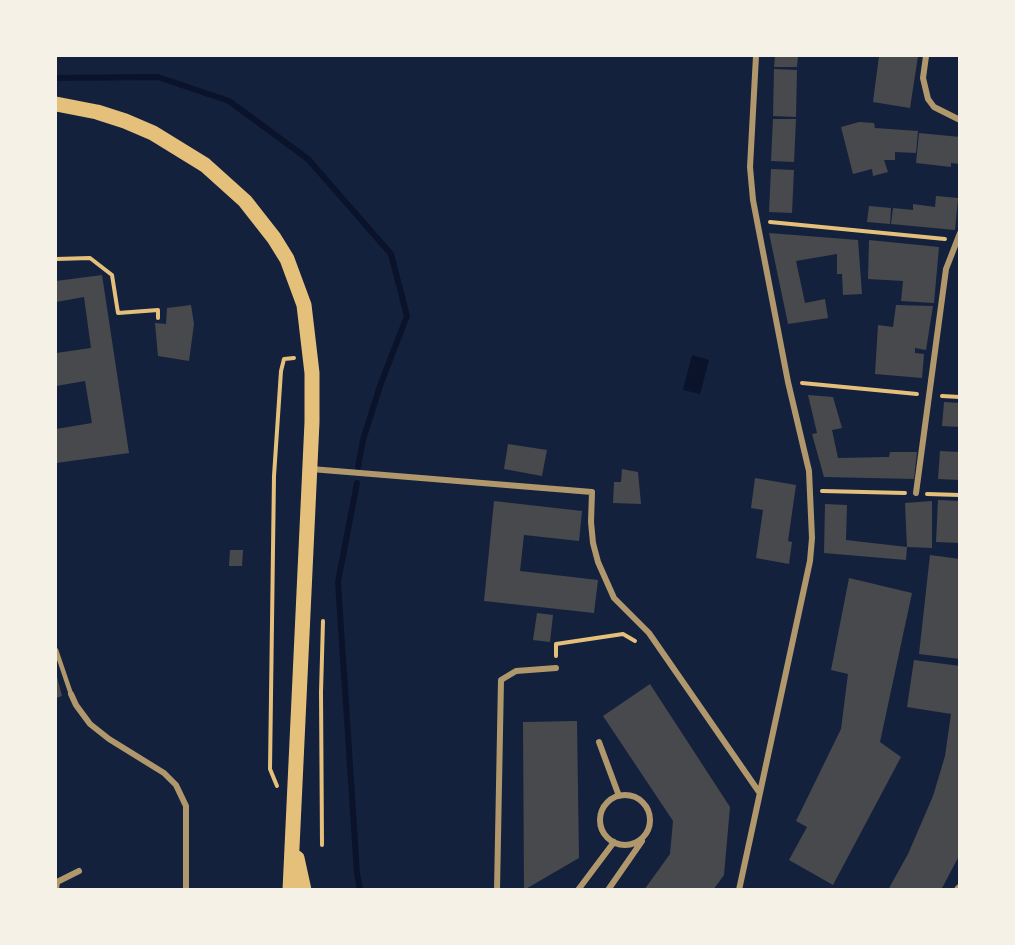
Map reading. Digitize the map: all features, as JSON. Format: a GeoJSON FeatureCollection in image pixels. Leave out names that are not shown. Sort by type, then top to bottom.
{"type":"FeatureCollection","features":[{"type":"Feature","properties":{"kind":"main road"},"geometry":{"type":"LineString","coordinates":[[56,104],[97,112],[153,133],[205,165],[226,182],[260,218],[287,259],[304,305],[310,356],[312,422],[290,890]]}},
{"type":"Feature","properties":{"kind":"main road"},"geometry":{"type":"LineString","coordinates":[[293,844],[304,890]]}},
{"type":"Feature","properties":{"kind":"street"},"geometry":{"type":"LineString","coordinates":[[739,890],[810,561],[812,538],[811,491],[808,471],[756,221],[750,167],[756,56]]}},
{"type":"Feature","properties":{"kind":"street"},"geometry":{"type":"LineString","coordinates":[[926,56],[923,78],[928,99],[934,107],[960,120]]}},
{"type":"Feature","properties":{"kind":"street"},"geometry":{"type":"LineString","coordinates":[[916,493],[946,269],[958,236]]}},
{"type":"Feature","properties":{"kind":"street"},"geometry":{"type":"LineString","coordinates":[[310,469],[592,492],[593,543],[598,562],[614,598],[649,633],[759,792]]}},
{"type":"Feature","properties":{"kind":"street"},"geometry":{"type":"LineString","coordinates":[[497,890],[501,680],[516,671],[556,668]]}},
{"type":"Feature","properties":{"kind":"street"},"geometry":{"type":"LineString","coordinates":[[71,694],[90,724],[109,739],[164,773],[176,785],[186,806],[186,890]]}},
{"type":"Feature","properties":{"kind":"street"},"geometry":{"type":"LineString","coordinates":[[599,742],[619,796]]}},
{"type":"Feature","properties":{"kind":"street"},"geometry":{"type":"LineString","coordinates":[[608,890],[644,836],[650,822],[646,807],[634,797],[619,796],[611,799],[605,805],[600,822],[607,837],[622,845],[631,844],[644,836]]}},
{"type":"Feature","properties":{"kind":"street"},"geometry":{"type":"LineString","coordinates":[[578,890],[614,842]]}},
{"type":"Feature","properties":{"kind":"street"},"geometry":{"type":"LineString","coordinates":[[56,889],[57,882],[80,871]]}},
{"type":"Feature","properties":{"kind":"lane"},"geometry":{"type":"LineString","coordinates":[[56,650],[71,694]]}},
{"type":"Feature","properties":{"kind":"path"},"geometry":{"type":"LineString","coordinates":[[756,221],[958,236]]}},
{"type":"Feature","properties":{"kind":"path"},"geometry":{"type":"LineString","coordinates":[[56,259],[90,258],[112,275],[118,313],[158,310],[158,318]]}},
{"type":"Feature","properties":{"kind":"path"},"geometry":{"type":"LineString","coordinates":[[278,788],[270,769],[274,476],[281,371],[284,358],[310,356]]}},
{"type":"Feature","properties":{"kind":"path"},"geometry":{"type":"LineString","coordinates":[[812,384],[960,397]]}},
{"type":"Feature","properties":{"kind":"path"},"geometry":{"type":"LineString","coordinates":[[811,491],[885,493]]}},
{"type":"Feature","properties":{"kind":"path"},"geometry":{"type":"LineString","coordinates":[[322,845],[323,614]]}},
{"type":"Feature","properties":{"kind":"path"},"geometry":{"type":"LineString","coordinates":[[556,644],[623,634],[635,641]]}},
{"type":"Feature","properties":{"kind":"water"},"geometry":{"type":"Polygon","coordinates":[[[692,355],[709,360],[700,394],[683,390],[692,355]]]}},
{"type":"Feature","properties":{"kind":"building"},"geometry":{"type":"Polygon","coordinates":[[[775,56],[798,56],[797,67],[774,67],[775,56]]]}},
{"type":"Feature","properties":{"kind":"building"},"geometry":{"type":"Polygon","coordinates":[[[879,56],[918,56],[910,108],[873,102],[879,56]]]}},
{"type":"Feature","properties":{"kind":"building"},"geometry":{"type":"Polygon","coordinates":[[[774,69],[797,70],[796,117],[773,116],[774,69]]]}},
{"type":"Feature","properties":{"kind":"building"},"geometry":{"type":"Polygon","coordinates":[[[773,119],[796,119],[794,162],[771,161],[773,119]]]}},
{"type":"Feature","properties":{"kind":"building"},"geometry":{"type":"Polygon","coordinates":[[[859,122],[874,123],[875,128],[918,131],[916,153],[895,152],[895,160],[884,160],[888,172],[873,176],[872,169],[853,174],[841,127],[859,122]]]}},
{"type":"Feature","properties":{"kind":"building"},"geometry":{"type":"Polygon","coordinates":[[[919,133],[960,137],[960,164],[951,163],[951,167],[916,163],[919,133]]]}},
{"type":"Feature","properties":{"kind":"building"},"geometry":{"type":"Polygon","coordinates":[[[771,169],[794,170],[792,213],[769,212],[771,169]]]}},
{"type":"Feature","properties":{"kind":"building"},"geometry":{"type":"Polygon","coordinates":[[[936,196],[958,198],[955,230],[891,224],[893,208],[913,210],[913,204],[935,207],[936,196]]]}},
{"type":"Feature","properties":{"kind":"building"},"geometry":{"type":"Polygon","coordinates":[[[869,206],[891,208],[890,224],[867,222],[869,206]]]}},
{"type":"Feature","properties":{"kind":"building"},"geometry":{"type":"Polygon","coordinates":[[[769,233],[858,240],[862,294],[843,295],[842,274],[837,274],[837,254],[796,261],[805,303],[825,299],[828,318],[788,324],[769,233]]]}},
{"type":"Feature","properties":{"kind":"building"},"geometry":{"type":"Polygon","coordinates":[[[869,240],[939,247],[934,303],[901,301],[903,281],[868,279],[869,240]]]}},
{"type":"Feature","properties":{"kind":"building"},"geometry":{"type":"Polygon","coordinates":[[[102,275],[129,453],[56,463],[56,429],[92,423],[85,381],[56,386],[56,353],[91,348],[84,297],[56,302],[56,281],[102,275]]]}},
{"type":"Feature","properties":{"kind":"building"},"geometry":{"type":"Polygon","coordinates":[[[191,305],[194,324],[189,361],[158,356],[155,323],[166,324],[167,308],[191,305]]]}},
{"type":"Feature","properties":{"kind":"building"},"geometry":{"type":"Polygon","coordinates":[[[896,305],[933,306],[926,350],[915,348],[915,353],[924,354],[922,378],[875,374],[878,325],[893,327],[896,305]]]}},
{"type":"Feature","properties":{"kind":"building"},"geometry":{"type":"Polygon","coordinates":[[[808,395],[833,397],[842,428],[832,430],[838,458],[889,457],[890,452],[917,452],[914,479],[824,477],[812,434],[817,433],[808,395]]]}},
{"type":"Feature","properties":{"kind":"building"},"geometry":{"type":"Polygon","coordinates":[[[944,402],[960,403],[960,427],[942,426],[944,402]]]}},
{"type":"Feature","properties":{"kind":"building"},"geometry":{"type":"Polygon","coordinates":[[[508,444],[547,450],[542,476],[504,469],[508,444]]]}},
{"type":"Feature","properties":{"kind":"building"},"geometry":{"type":"Polygon","coordinates":[[[940,451],[960,452],[960,480],[938,479],[940,451]]]}},
{"type":"Feature","properties":{"kind":"building"},"geometry":{"type":"Polygon","coordinates":[[[622,469],[638,472],[641,504],[613,503],[614,482],[621,482],[622,469]]]}},
{"type":"Feature","properties":{"kind":"building"},"geometry":{"type":"Polygon","coordinates":[[[755,478],[796,485],[788,541],[792,542],[789,564],[756,558],[763,510],[751,508],[755,478]]]}},
{"type":"Feature","properties":{"kind":"building"},"geometry":{"type":"Polygon","coordinates":[[[938,500],[960,501],[960,543],[936,542],[938,500]]]}},
{"type":"Feature","properties":{"kind":"building"},"geometry":{"type":"Polygon","coordinates":[[[494,501],[582,511],[579,541],[524,535],[520,571],[598,580],[594,613],[484,601],[494,501]]]}},
{"type":"Feature","properties":{"kind":"building"},"geometry":{"type":"Polygon","coordinates":[[[932,501],[932,548],[907,547],[905,503],[932,501]]]}},
{"type":"Feature","properties":{"kind":"building"},"geometry":{"type":"Polygon","coordinates":[[[825,504],[847,505],[846,540],[907,547],[906,560],[824,553],[825,504]]]}},
{"type":"Feature","properties":{"kind":"building"},"geometry":{"type":"Polygon","coordinates":[[[230,550],[243,550],[242,566],[229,566],[230,550]]]}},
{"type":"Feature","properties":{"kind":"building"},"geometry":{"type":"Polygon","coordinates":[[[930,555],[960,559],[960,659],[919,654],[930,555]]]}},
{"type":"Feature","properties":{"kind":"building"},"geometry":{"type":"Polygon","coordinates":[[[849,578],[912,593],[880,742],[901,757],[833,885],[789,860],[807,827],[796,821],[841,729],[848,674],[831,670],[849,578]]]}},
{"type":"Feature","properties":{"kind":"building"},"geometry":{"type":"Polygon","coordinates":[[[537,613],[553,615],[550,642],[533,640],[537,613]]]}},
{"type":"Feature","properties":{"kind":"building"},"geometry":{"type":"Polygon","coordinates":[[[914,660],[960,666],[960,854],[941,890],[888,890],[908,854],[933,796],[945,756],[951,714],[907,707],[914,660]]]}},
{"type":"Feature","properties":{"kind":"building"},"geometry":{"type":"Polygon","coordinates":[[[56,673],[62,696],[56,698],[56,673]]]}},
{"type":"Feature","properties":{"kind":"building"},"geometry":{"type":"Polygon","coordinates":[[[650,684],[730,807],[724,875],[713,890],[644,890],[670,854],[673,821],[603,716],[650,684]]]}},
{"type":"Feature","properties":{"kind":"building"},"geometry":{"type":"Polygon","coordinates":[[[577,721],[579,858],[524,890],[523,722],[577,721]]]}},
{"type":"Feature","properties":{"kind":"waterway"},"geometry":{"type":"LineString","coordinates":[[56,78],[158,77],[229,101],[308,159],[391,254],[407,316],[381,383],[363,440],[358,467]]}},
{"type":"Feature","properties":{"kind":"waterway"},"geometry":{"type":"LineString","coordinates":[[357,483],[338,582],[360,890]]}}]}
